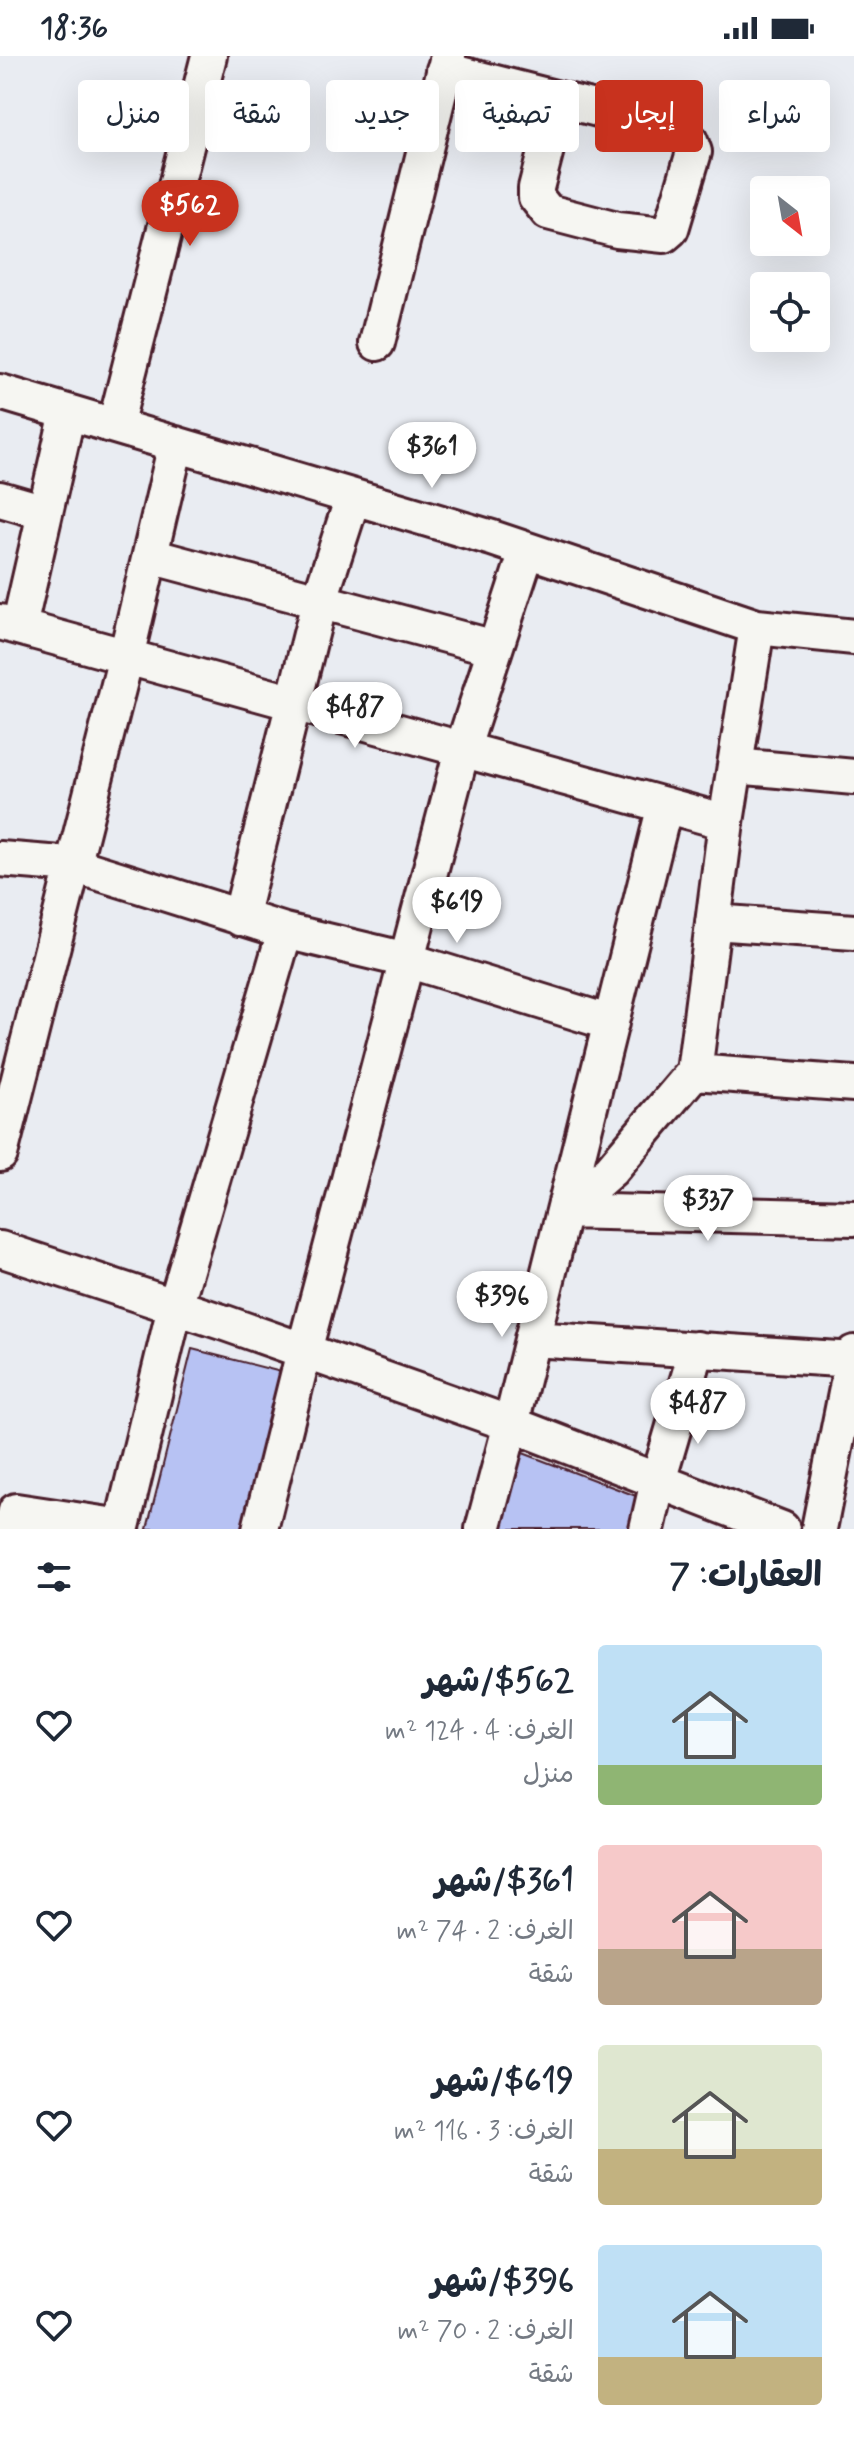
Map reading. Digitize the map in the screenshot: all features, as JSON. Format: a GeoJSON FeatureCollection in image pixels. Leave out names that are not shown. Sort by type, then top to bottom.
{"type":"FeatureCollection","features":[{"type":"Feature","properties":{"kind":"street"},"geometry":{"type":"LineString","coordinates":[[115,426],[209,56]]}},
{"type":"Feature","properties":{"kind":"street"},"geometry":{"type":"LineString","coordinates":[[377,343],[446,63],[499,80]]}},
{"type":"Feature","properties":{"kind":"street"},"geometry":{"type":"LineString","coordinates":[[559,99],[677,129],[686,134],[694,152],[671,229],[664,235],[617,230],[548,212],[541,205],[536,197],[536,188],[559,99]]}},
{"type":"Feature","properties":{"kind":"street"},"geometry":{"type":"LineString","coordinates":[[0,392],[527,551],[757,627],[854,637]]}},
{"type":"Feature","properties":{"kind":"street"},"geometry":{"type":"LineString","coordinates":[[68,412],[45,512],[9,625],[726,822]]}},
{"type":"Feature","properties":{"kind":"street"},"geometry":{"type":"LineString","coordinates":[[0,1154],[126,657],[176,444]]}},
{"type":"Feature","properties":{"kind":"street"},"geometry":{"type":"LineString","coordinates":[[240,918],[319,602],[353,497]]}},
{"type":"Feature","properties":{"kind":"street"},"geometry":{"type":"LineString","coordinates":[[0,499],[45,512]]}},
{"type":"Feature","properties":{"kind":"street"},"geometry":{"type":"LineString","coordinates":[[260,1529],[462,750],[527,551]]}},
{"type":"Feature","properties":{"kind":"street"},"geometry":{"type":"LineString","coordinates":[[150,556],[495,648]]}},
{"type":"Feature","properties":{"kind":"street"},"geometry":{"type":"LineString","coordinates":[[564,1211],[611,1170],[694,1072],[726,822],[757,627]]}},
{"type":"Feature","properties":{"kind":"street"},"geometry":{"type":"LineString","coordinates":[[735,766],[854,777]]}},
{"type":"Feature","properties":{"kind":"street"},"geometry":{"type":"LineString","coordinates":[[483,1529],[665,805]]}},
{"type":"Feature","properties":{"kind":"street"},"geometry":{"type":"LineString","coordinates":[[0,859],[74,865],[240,918],[407,960],[611,1023]]}},
{"type":"Feature","properties":{"kind":"street"},"geometry":{"type":"LineString","coordinates":[[713,922],[854,932]]}},
{"type":"Feature","properties":{"kind":"street"},"geometry":{"type":"LineString","coordinates":[[11,1529],[16,1511],[122,1527],[175,1307],[285,931]]}},
{"type":"Feature","properties":{"kind":"street"},"geometry":{"type":"LineString","coordinates":[[694,1072],[854,1084]]}},
{"type":"Feature","properties":{"kind":"street"},"geometry":{"type":"LineString","coordinates":[[564,1211],[854,1218]]}},
{"type":"Feature","properties":{"kind":"street"},"geometry":{"type":"LineString","coordinates":[[0,1249],[511,1424],[782,1529]]}},
{"type":"Feature","properties":{"kind":"street"},"geometry":{"type":"LineString","coordinates":[[532,1339],[854,1358],[819,1529]]}},
{"type":"Feature","properties":{"kind":"street"},"geometry":{"type":"LineString","coordinates":[[647,1529],[697,1349]]}},
{"type":"Feature","properties":{"kind":"building"},"geometry":{"type":"Polygon","coordinates":[[[192,1349],[285,1373],[245,1529],[147,1529],[192,1349]]]}},
{"type":"Feature","properties":{"kind":"building"},"geometry":{"type":"Polygon","coordinates":[[[515,1450],[644,1499],[638,1529],[495,1529],[515,1450]]]}}]}
